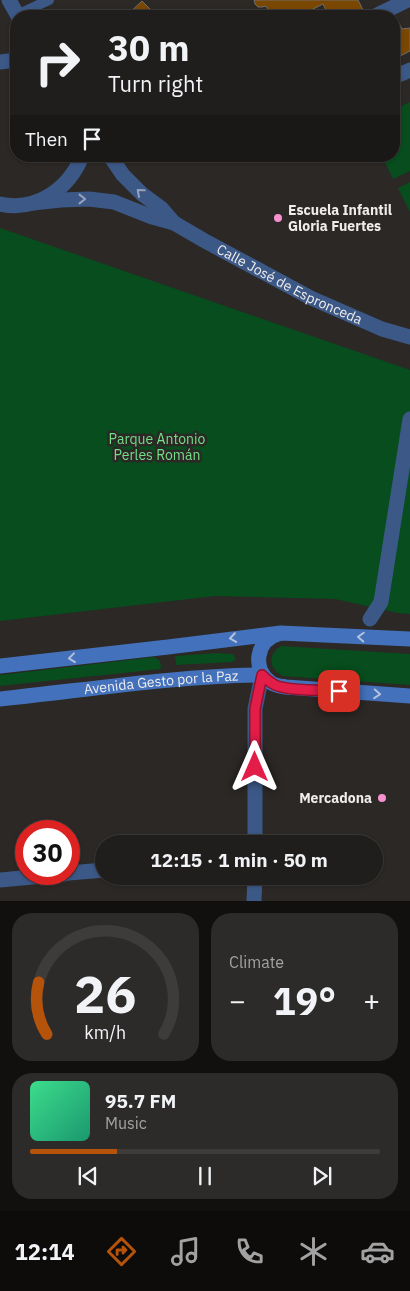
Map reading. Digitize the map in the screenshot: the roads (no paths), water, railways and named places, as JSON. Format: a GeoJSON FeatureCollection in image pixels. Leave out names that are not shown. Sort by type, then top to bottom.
{"type":"FeatureCollection","features":[{"type":"Feature","properties":{"kind":"main road"},"geometry":{"type":"LineString","coordinates":[[0,666],[282,632],[410,639]]}},
{"type":"Feature","properties":{"kind":"main road"},"geometry":{"type":"LineString","coordinates":[[282,632],[273,635],[266,641],[260,648],[258,657],[262,675],[276,686],[410,696]]}},
{"type":"Feature","properties":{"kind":"main road","name":"Avenida Gesto por la Paz"},"geometry":{"type":"LineString","coordinates":[[0,699],[172,680],[262,675]]}},
{"type":"Feature","properties":{"kind":"street"},"geometry":{"type":"LineString","coordinates":[[387,10],[408,0]]}},
{"type":"Feature","properties":{"kind":"street"},"geometry":{"type":"LineString","coordinates":[[34,203],[60,189],[80,162]]}},
{"type":"Feature","properties":{"kind":"street","name":"Calle José de Espronceda"},"geometry":{"type":"LineString","coordinates":[[114,162],[122,175],[142,194],[162,208],[174,223]]}},
{"type":"Feature","properties":{"kind":"street","name":"Calle José de Espronceda"},"geometry":{"type":"LineString","coordinates":[[0,204],[19,205],[89,199],[114,202],[174,223],[311,298],[382,330],[410,336]]}},
{"type":"Feature","properties":{"kind":"street"},"geometry":{"type":"LineString","coordinates":[[370,619],[381,602],[410,419]]}},
{"type":"Feature","properties":{"kind":"street"},"geometry":{"type":"LineString","coordinates":[[255,835],[255,709],[262,675]]}},
{"type":"Feature","properties":{"kind":"street"},"geometry":{"type":"LineString","coordinates":[[80,872],[95,871]]}},
{"type":"Feature","properties":{"kind":"street"},"geometry":{"type":"LineString","coordinates":[[0,880],[15,879]]}},
{"type":"Feature","properties":{"kind":"street"},"geometry":{"type":"LineString","coordinates":[[254,885],[254,901]]}},
{"type":"Feature","properties":{"kind":"lane"},"geometry":{"type":"LineString","coordinates":[[30,10],[49,0]]}},
{"type":"Feature","properties":{"kind":"place","name":"Escuela Infantil Gloria Fuertes"},"geometry":{"type":"Point","coordinates":[278,218]}},
{"type":"Feature","properties":{"kind":"place","name":"Mercadona"},"geometry":{"type":"Point","coordinates":[382,798]}},
{"type":"Feature","properties":{"kind":"park label","name":"Parque Antonio Perles Román"},"geometry":{"type":"Point","coordinates":[157,448]}}]}
